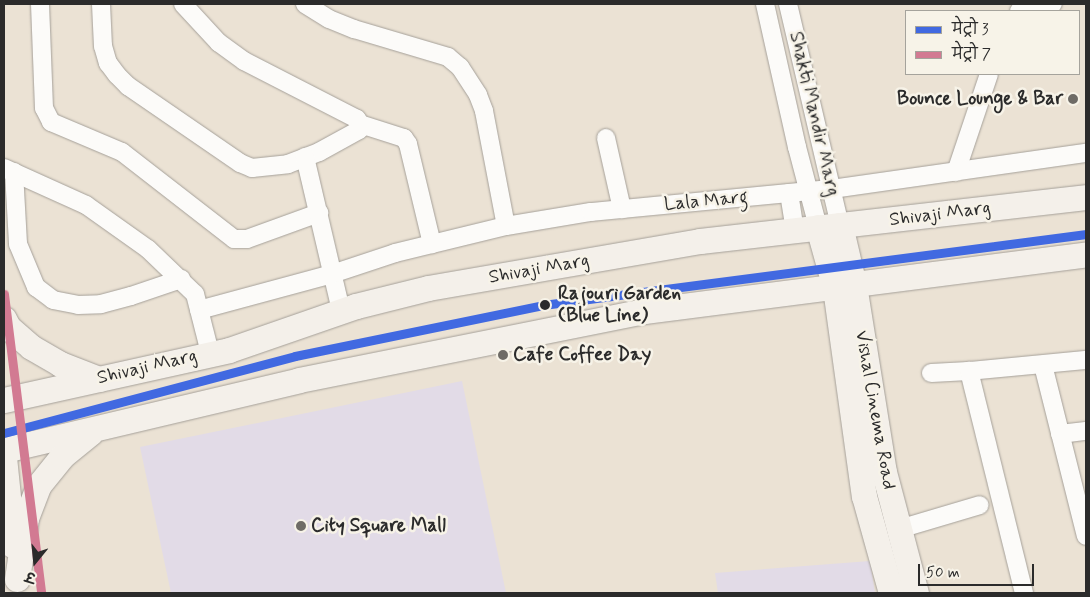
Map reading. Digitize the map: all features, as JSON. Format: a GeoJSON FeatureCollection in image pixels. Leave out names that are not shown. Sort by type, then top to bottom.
{"type":"FeatureCollection","features":[{"type":"Feature","properties":{"kind":"main road","name":"Shivaji Marg"},"geometry":{"type":"LineString","coordinates":[[4,400],[229,350],[341,311],[428,288],[700,241],[1086,197]]}},
{"type":"Feature","properties":{"kind":"main road","name":"Vishal Cinema Road"},"geometry":{"type":"LineString","coordinates":[[818,228],[845,286],[899,529],[901,584]]}},
{"type":"Feature","properties":{"kind":"main road"},"geometry":{"type":"LineString","coordinates":[[4,450],[299,380],[644,310],[1086,254]]}},
{"type":"Feature","properties":{"kind":"main road","name":"Vishal Cinema Road"},"geometry":{"type":"LineString","coordinates":[[845,286],[864,496],[901,584]]}},
{"type":"Feature","properties":{"kind":"main road"},"geometry":{"type":"LineString","coordinates":[[4,319],[8,327],[31,348],[60,364],[99,379]]}},
{"type":"Feature","properties":{"kind":"main road"},"geometry":{"type":"LineString","coordinates":[[18,586],[26,518],[38,486],[62,456],[96,429]]}},
{"type":"Feature","properties":{"kind":"main road"},"geometry":{"type":"LineString","coordinates":[[4,457],[18,586]]}},
{"type":"Feature","properties":{"kind":"street"},"geometry":{"type":"LineString","coordinates":[[40,4],[44,108],[51,122],[122,152],[234,239],[247,240],[319,213]]}},
{"type":"Feature","properties":{"kind":"street"},"geometry":{"type":"LineString","coordinates":[[101,4],[103,46],[108,63],[128,86],[246,166],[268,167],[288,164],[357,133],[360,124]]}},
{"type":"Feature","properties":{"kind":"street"},"geometry":{"type":"LineString","coordinates":[[182,4],[219,43],[244,61],[357,119],[360,124],[404,138],[408,144],[432,244]]}},
{"type":"Feature","properties":{"kind":"street"},"geometry":{"type":"LineString","coordinates":[[305,4],[329,19],[354,29],[448,57],[460,67],[478,95],[484,111],[506,226]]}},
{"type":"Feature","properties":{"kind":"street"},"geometry":{"type":"LineString","coordinates":[[766,4],[818,228]]}},
{"type":"Feature","properties":{"kind":"street","name":"Shakti Mandir Marg"},"geometry":{"type":"LineString","coordinates":[[788,4],[832,189],[818,228]]}},
{"type":"Feature","properties":{"kind":"street"},"geometry":{"type":"LineString","coordinates":[[1021,10],[1027,7],[1053,4]]}},
{"type":"Feature","properties":{"kind":"street"},"geometry":{"type":"LineString","coordinates":[[956,172],[989,75]]}},
{"type":"Feature","properties":{"kind":"street"},"geometry":{"type":"LineString","coordinates":[[606,138],[622,209]]}},
{"type":"Feature","properties":{"kind":"street","name":"Lala Marg"},"geometry":{"type":"LineString","coordinates":[[199,310],[332,274],[395,253],[506,226],[622,209],[809,192],[1086,153]]}},
{"type":"Feature","properties":{"kind":"street"},"geometry":{"type":"LineString","coordinates":[[305,157],[341,311]]}},
{"type":"Feature","properties":{"kind":"street"},"geometry":{"type":"LineString","coordinates":[[9,170],[18,244],[36,288],[53,300],[78,305],[101,304],[181,279]]}},
{"type":"Feature","properties":{"kind":"street"},"geometry":{"type":"LineString","coordinates":[[9,170],[86,205],[148,249],[181,279],[195,294],[210,353]]}},
{"type":"Feature","properties":{"kind":"street"},"geometry":{"type":"LineString","coordinates":[[789,193],[818,228]]}},
{"type":"Feature","properties":{"kind":"street"},"geometry":{"type":"LineString","coordinates":[[845,286],[901,288],[1086,266]]}},
{"type":"Feature","properties":{"kind":"street"},"geometry":{"type":"LineString","coordinates":[[931,373],[1086,360]]}},
{"type":"Feature","properties":{"kind":"street"},"geometry":{"type":"LineString","coordinates":[[1043,365],[1086,536]]}},
{"type":"Feature","properties":{"kind":"street"},"geometry":{"type":"LineString","coordinates":[[969,371],[1024,593]]}},
{"type":"Feature","properties":{"kind":"street"},"geometry":{"type":"LineString","coordinates":[[1060,434],[1086,430]]}},
{"type":"Feature","properties":{"kind":"street"},"geometry":{"type":"LineString","coordinates":[[899,529],[980,505]]}},
{"type":"Feature","properties":{"kind":"shaded area"},"geometry":{"type":"Polygon","coordinates":[[[462,381],[506,593],[171,593],[140,447],[462,381]]]}},
{"type":"Feature","properties":{"kind":"shaded area"},"geometry":{"type":"Polygon","coordinates":[[[870,561],[875,593],[718,593],[715,573],[870,561]]]}},
{"type":"Feature","properties":{"kind":"metro line","name":"3"},"geometry":{"type":"LineString","coordinates":[[4,433],[295,356],[543,305],[1086,234]]}},
{"type":"Feature","properties":{"kind":"metro line","name":"7"},"geometry":{"type":"LineString","coordinates":[[4,294],[41,593]]}},
{"type":"Feature","properties":{"kind":"place","name":"Bounce Lounge & Bar"},"geometry":{"type":"Point","coordinates":[1073,99]}},
{"type":"Feature","properties":{"kind":"place","name":"Rajouri Garden (Blue Line)"},"geometry":{"type":"Point","coordinates":[545,305]}},
{"type":"Feature","properties":{"kind":"place","name":"Cafe Coffee Day"},"geometry":{"type":"Point","coordinates":[503,355]}},
{"type":"Feature","properties":{"kind":"place","name":"City Square Mall"},"geometry":{"type":"Point","coordinates":[301,526]}}]}
